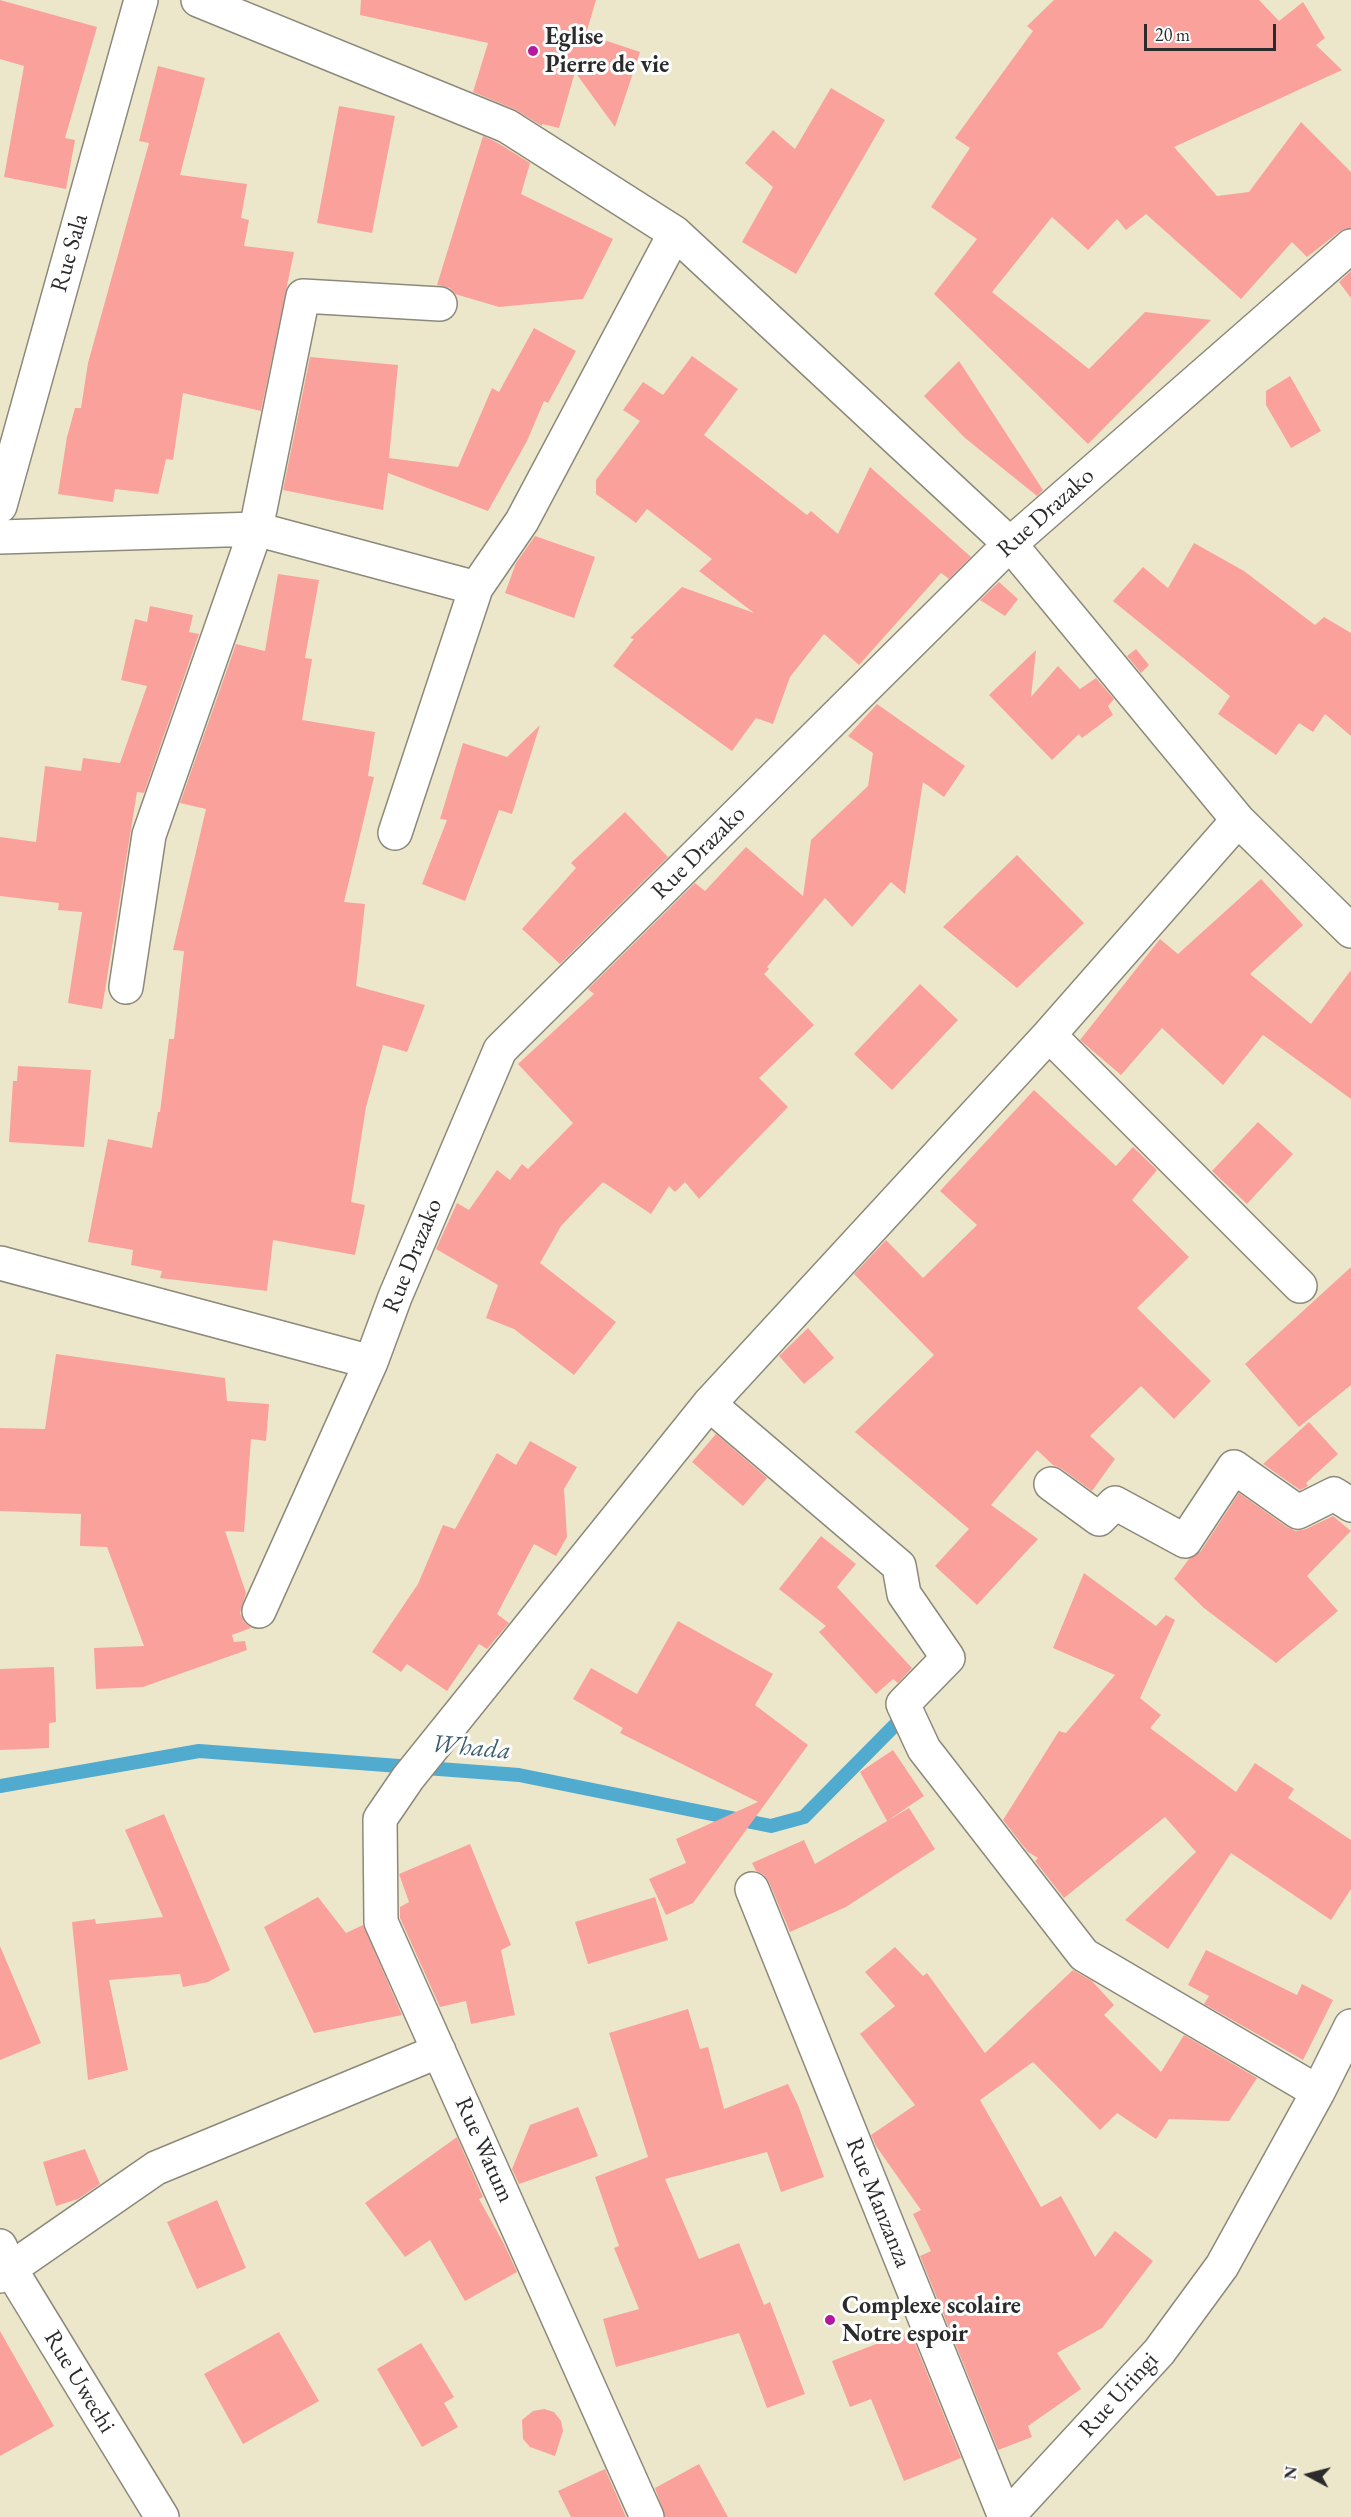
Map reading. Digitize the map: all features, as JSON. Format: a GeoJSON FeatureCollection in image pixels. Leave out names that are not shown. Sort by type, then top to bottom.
{"type":"FeatureCollection","features":[{"type":"Feature","properties":{"kind":"street","name":"Rue Sala"},"geometry":{"type":"LineString","coordinates":[[0,506],[141,0]]}},
{"type":"Feature","properties":{"kind":"street"},"geometry":{"type":"LineString","coordinates":[[198,0],[507,126],[675,233],[1010,544],[1238,820],[1351,931]]}},
{"type":"Feature","properties":{"kind":"street"},"geometry":{"type":"LineString","coordinates":[[395,833],[476,588],[522,521],[675,233]]}},
{"type":"Feature","properties":{"kind":"street","name":"Rue Drazako"},"geometry":{"type":"LineString","coordinates":[[259,1611],[371,1362],[395,1297],[500,1050],[1010,544],[1351,246]]}},
{"type":"Feature","properties":{"kind":"street"},"geometry":{"type":"LineString","coordinates":[[126,987],[149,835],[256,529],[303,296],[441,304]]}},
{"type":"Feature","properties":{"kind":"street"},"geometry":{"type":"LineString","coordinates":[[0,537],[256,529],[476,588]]}},
{"type":"Feature","properties":{"kind":"street","name":"Rue Watum"},"geometry":{"type":"LineString","coordinates":[[648,2517],[381,1922],[380,1819],[408,1778],[709,1404],[1049,1035],[1238,820]]}},
{"type":"Feature","properties":{"kind":"street"},"geometry":{"type":"LineString","coordinates":[[1049,1035],[1300,1286]]}},
{"type":"Feature","properties":{"kind":"street"},"geometry":{"type":"LineString","coordinates":[[0,1263],[371,1362]]}},
{"type":"Feature","properties":{"kind":"street"},"geometry":{"type":"LineString","coordinates":[[709,1404],[899,1566],[904,1594],[948,1658],[903,1704],[924,1749],[1084,1955],[1318,2092]]}},
{"type":"Feature","properties":{"kind":"street"},"geometry":{"type":"LineString","coordinates":[[1051,1484],[1099,1519],[1115,1503],[1185,1541],[1234,1467],[1298,1512],[1334,1494],[1351,1505]]}},
{"type":"Feature","properties":{"kind":"street","name":"Rue Manzanza"},"geometry":{"type":"LineString","coordinates":[[752,1889],[1006,2517]]}},
{"type":"Feature","properties":{"kind":"street","name":"Rue Uringi"},"geometry":{"type":"LineString","coordinates":[[1006,2517],[1159,2352],[1222,2266],[1318,2092],[1351,2026]]}},
{"type":"Feature","properties":{"kind":"street"},"geometry":{"type":"LineString","coordinates":[[4,2264],[156,2168],[439,2051]]}},
{"type":"Feature","properties":{"kind":"street","name":"Rue Uwechi"},"geometry":{"type":"LineString","coordinates":[[4,2264],[162,2517]]}},
{"type":"Feature","properties":{"kind":"building"},"geometry":{"type":"Polygon","coordinates":[[[0,0],[97,27],[65,138],[75,140],[66,189],[4,177],[24,66],[0,59],[0,0]]]}},
{"type":"Feature","properties":{"kind":"building"},"geometry":{"type":"Polygon","coordinates":[[[361,0],[596,0],[586,34],[640,52],[615,127],[575,72],[559,128],[542,124],[542,126],[514,109],[473,92],[488,43],[360,15],[361,0]]]}},
{"type":"Feature","properties":{"kind":"building"},"geometry":{"type":"Polygon","coordinates":[[[1054,0],[1259,0],[1279,21],[1303,2],[1325,38],[1316,45],[1342,70],[1174,147],[1217,196],[1249,192],[1301,122],[1351,172],[1351,228],[1339,232],[1307,257],[1292,242],[1241,299],[1146,214],[1126,230],[1117,219],[1088,250],[1052,217],[992,292],[1089,369],[1145,312],[1211,320],[1088,444],[934,294],[977,239],[931,207],[970,148],[955,138],[1033,31],[1027,26],[1054,0]]]}},
{"type":"Feature","properties":{"kind":"building"},"geometry":{"type":"Polygon","coordinates":[[[158,66],[205,78],[180,175],[247,184],[241,218],[249,220],[244,246],[294,252],[261,411],[183,393],[173,460],[166,459],[158,494],[115,489],[113,502],[58,494],[67,437],[75,408],[81,408],[88,363],[149,143],[139,141],[158,66]]]}},
{"type":"Feature","properties":{"kind":"building"},"geometry":{"type":"Polygon","coordinates":[[[831,88],[885,120],[796,274],[742,242],[773,187],[745,163],[773,130],[795,149],[831,88]]]}},
{"type":"Feature","properties":{"kind":"building"},"geometry":{"type":"Polygon","coordinates":[[[339,106],[395,116],[372,233],[317,223],[339,106]]]}},
{"type":"Feature","properties":{"kind":"building"},"geometry":{"type":"Polygon","coordinates":[[[483,136],[530,163],[521,194],[613,239],[583,299],[499,307],[455,294],[450,288],[437,285],[483,136]]]}},
{"type":"Feature","properties":{"kind":"building"},"geometry":{"type":"Polygon","coordinates":[[[1351,271],[1351,298],[1339,282],[1351,271]]]}},
{"type":"Feature","properties":{"kind":"building"},"geometry":{"type":"Polygon","coordinates":[[[534,328],[576,351],[548,403],[544,401],[527,441],[488,511],[388,473],[383,510],[283,490],[310,357],[398,365],[389,458],[458,467],[492,388],[499,392],[534,328]]]}},
{"type":"Feature","properties":{"kind":"building"},"geometry":{"type":"Polygon","coordinates":[[[692,356],[738,389],[704,435],[807,515],[811,511],[838,534],[870,467],[971,557],[949,579],[941,573],[859,665],[824,634],[790,677],[773,724],[756,718],[732,751],[613,666],[634,639],[630,638],[682,587],[754,613],[699,571],[712,559],[647,509],[636,523],[596,494],[596,480],[640,421],[623,410],[643,382],[663,395],[692,356]]]}},
{"type":"Feature","properties":{"kind":"building"},"geometry":{"type":"Polygon","coordinates":[[[959,361],[1043,490],[1037,496],[965,438],[924,396],[959,361]]]}},
{"type":"Feature","properties":{"kind":"building"},"geometry":{"type":"Polygon","coordinates":[[[1290,376],[1321,431],[1291,448],[1266,405],[1266,391],[1290,376]]]}},
{"type":"Feature","properties":{"kind":"building"},"geometry":{"type":"Polygon","coordinates":[[[535,536],[595,557],[574,618],[505,593],[516,563],[535,536]]]}},
{"type":"Feature","properties":{"kind":"building"},"geometry":{"type":"Polygon","coordinates":[[[1194,543],[1244,571],[1315,625],[1324,617],[1351,633],[1351,736],[1325,714],[1313,732],[1299,723],[1276,755],[1218,714],[1230,696],[1113,601],[1143,567],[1168,588],[1194,543]]]}},
{"type":"Feature","properties":{"kind":"building"},"geometry":{"type":"Polygon","coordinates":[[[278,574],[319,580],[305,658],[312,659],[302,720],[375,732],[368,776],[374,777],[344,902],[365,904],[356,986],[425,1005],[407,1052],[383,1045],[366,1107],[351,1202],[365,1205],[355,1255],[273,1240],[267,1291],[160,1278],[162,1271],[131,1265],[133,1250],[88,1242],[108,1139],[152,1148],[158,1112],[160,1112],[169,1039],[174,1039],[184,951],[173,950],[206,809],[180,803],[236,644],[265,651],[278,574]]]}},
{"type":"Feature","properties":{"kind":"building"},"geometry":{"type":"Polygon","coordinates":[[[999,582],[1018,599],[1005,616],[980,600],[999,582]]]}},
{"type":"Feature","properties":{"kind":"building"},"geometry":{"type":"Polygon","coordinates":[[[150,606],[193,615],[189,632],[199,634],[144,793],[137,792],[102,1009],[68,1003],[82,912],[58,910],[59,903],[0,896],[0,837],[36,842],[45,766],[81,771],[83,758],[120,763],[147,686],[121,680],[135,619],[147,622],[150,606]]]}},
{"type":"Feature","properties":{"kind":"building"},"geometry":{"type":"Polygon","coordinates":[[[1136,649],[1149,665],[1141,673],[1127,656],[1136,649]]]}},
{"type":"Feature","properties":{"kind":"building"},"geometry":{"type":"Polygon","coordinates":[[[1036,650],[1031,697],[1058,666],[1080,689],[1096,678],[1114,699],[1108,706],[1113,715],[1082,738],[1079,734],[1052,760],[989,695],[1036,650]]]}},
{"type":"Feature","properties":{"kind":"building"},"geometry":{"type":"Polygon","coordinates":[[[877,704],[965,766],[944,797],[923,782],[905,894],[891,882],[852,927],[825,898],[767,967],[769,969],[764,974],[814,1025],[759,1078],[788,1107],[699,1199],[685,1182],[675,1192],[669,1186],[651,1214],[603,1182],[561,1226],[540,1263],[616,1322],[574,1375],[514,1329],[486,1318],[498,1285],[436,1249],[457,1203],[469,1210],[497,1170],[510,1180],[522,1164],[528,1169],[573,1123],[518,1064],[594,994],[588,989],[695,883],[705,891],[746,847],[803,896],[811,840],[868,786],[873,753],[848,736],[877,704]]]}},
{"type":"Feature","properties":{"kind":"building"},"geometry":{"type":"Polygon","coordinates":[[[540,725],[512,814],[499,810],[465,901],[422,884],[447,820],[440,819],[463,743],[507,757],[540,725]]]}},
{"type":"Feature","properties":{"kind":"building"},"geometry":{"type":"Polygon","coordinates":[[[625,812],[668,857],[560,964],[522,929],[576,868],[571,863],[625,812]]]}},
{"type":"Feature","properties":{"kind":"building"},"geometry":{"type":"Polygon","coordinates":[[[1017,855],[1084,923],[1017,988],[943,927],[1017,855]]]}},
{"type":"Feature","properties":{"kind":"building"},"geometry":{"type":"Polygon","coordinates":[[[1261,879],[1303,925],[1250,974],[1311,1024],[1351,970],[1351,1099],[1263,1035],[1223,1085],[1162,1028],[1121,1075],[1080,1040],[1160,939],[1178,954],[1261,879]]]}},
{"type":"Feature","properties":{"kind":"building"},"geometry":{"type":"Polygon","coordinates":[[[920,984],[958,1020],[892,1090],[854,1054],[920,984]]]}},
{"type":"Feature","properties":{"kind":"building"},"geometry":{"type":"Polygon","coordinates":[[[18,1066],[91,1070],[84,1147],[9,1142],[13,1081],[17,1081],[18,1066]]]}},
{"type":"Feature","properties":{"kind":"building"},"geometry":{"type":"Polygon","coordinates":[[[1034,1090],[1116,1166],[1133,1147],[1157,1170],[1132,1200],[1189,1257],[1137,1308],[1211,1381],[1174,1419],[1141,1386],[1090,1436],[1115,1459],[1092,1491],[1053,1465],[1037,1450],[991,1505],[1038,1539],[977,1605],[935,1566],[969,1529],[855,1432],[934,1355],[854,1274],[886,1240],[923,1278],[977,1225],[940,1191],[1034,1090]]]}},
{"type":"Feature","properties":{"kind":"building"},"geometry":{"type":"Polygon","coordinates":[[[1258,1122],[1293,1154],[1247,1204],[1212,1171],[1258,1122]]]}},
{"type":"Feature","properties":{"kind":"building"},"geometry":{"type":"Polygon","coordinates":[[[1351,1267],[1351,1385],[1299,1427],[1245,1364],[1351,1267]]]}},
{"type":"Feature","properties":{"kind":"building"},"geometry":{"type":"Polygon","coordinates":[[[808,1328],[834,1358],[804,1384],[779,1356],[808,1328]]]}},
{"type":"Feature","properties":{"kind":"building"},"geometry":{"type":"Polygon","coordinates":[[[56,1354],[225,1378],[227,1401],[269,1404],[266,1441],[251,1439],[244,1532],[225,1531],[246,1593],[240,1613],[244,1622],[251,1628],[232,1635],[234,1642],[245,1641],[247,1650],[143,1687],[96,1689],[94,1648],[144,1646],[107,1547],[80,1546],[81,1514],[0,1511],[0,1428],[45,1429],[56,1354]]]}},
{"type":"Feature","properties":{"kind":"building"},"geometry":{"type":"Polygon","coordinates":[[[1309,1422],[1338,1454],[1306,1483],[1308,1486],[1300,1490],[1263,1464],[1309,1422]]]}},
{"type":"Feature","properties":{"kind":"building"},"geometry":{"type":"Polygon","coordinates":[[[716,1434],[767,1478],[743,1506],[692,1462],[716,1434]]]}},
{"type":"Feature","properties":{"kind":"building"},"geometry":{"type":"Polygon","coordinates":[[[530,1441],[577,1467],[564,1489],[567,1537],[556,1556],[534,1544],[497,1614],[509,1623],[487,1649],[479,1644],[447,1691],[407,1664],[401,1672],[372,1652],[418,1584],[443,1525],[455,1529],[497,1453],[516,1465],[530,1441]]]}},
{"type":"Feature","properties":{"kind":"building"},"geometry":{"type":"Polygon","coordinates":[[[1239,1493],[1296,1531],[1306,1529],[1333,1516],[1351,1531],[1307,1576],[1338,1611],[1276,1663],[1204,1608],[1174,1579],[1189,1559],[1201,1551],[1239,1493]]]}},
{"type":"Feature","properties":{"kind":"building"},"geometry":{"type":"Polygon","coordinates":[[[821,1536],[856,1564],[837,1587],[912,1668],[898,1683],[893,1679],[876,1694],[819,1632],[826,1626],[779,1589],[821,1536]]]}},
{"type":"Feature","properties":{"kind":"building"},"geometry":{"type":"Polygon","coordinates":[[[1084,1573],[1156,1626],[1166,1615],[1175,1620],[1140,1698],[1161,1715],[1150,1728],[1236,1792],[1255,1763],[1294,1789],[1288,1798],[1351,1840],[1351,1889],[1331,1920],[1231,1853],[1168,1949],[1125,1920],[1196,1852],[1165,1817],[1064,1898],[1035,1861],[1038,1858],[1028,1852],[1003,1820],[1059,1731],[1066,1733],[1115,1675],[1053,1648],[1084,1573]]]}},
{"type":"Feature","properties":{"kind":"building"},"geometry":{"type":"Polygon","coordinates":[[[678,1621],[773,1674],[755,1705],[808,1745],[693,1903],[666,1915],[649,1879],[686,1863],[676,1839],[758,1802],[620,1733],[623,1728],[573,1699],[591,1668],[637,1694],[678,1621]]]}},
{"type":"Feature","properties":{"kind":"building"},"geometry":{"type":"Polygon","coordinates":[[[54,1667],[56,1722],[49,1723],[49,1748],[0,1750],[0,1669],[54,1667]]]}},
{"type":"Feature","properties":{"kind":"building"},"geometry":{"type":"Polygon","coordinates":[[[893,1750],[924,1796],[887,1821],[860,1772],[893,1750]]]}},
{"type":"Feature","properties":{"kind":"building"},"geometry":{"type":"Polygon","coordinates":[[[909,1808],[935,1849],[846,1907],[790,1932],[769,1882],[764,1875],[756,1871],[752,1863],[804,1840],[815,1864],[909,1808]]]}},
{"type":"Feature","properties":{"kind":"building"},"geometry":{"type":"Polygon","coordinates":[[[164,1814],[230,1970],[208,1982],[183,1987],[180,1974],[109,1980],[128,2070],[88,2080],[72,1922],[95,1919],[96,1924],[163,1917],[125,1830],[164,1814]]]}},
{"type":"Feature","properties":{"kind":"building"},"geometry":{"type":"Polygon","coordinates":[[[470,1844],[511,1945],[501,1950],[515,2015],[471,2024],[466,2001],[440,2007],[400,1918],[400,1907],[409,1902],[399,1874],[470,1844]]]}},
{"type":"Feature","properties":{"kind":"building"},"geometry":{"type":"Polygon","coordinates":[[[318,1897],[346,1933],[363,1925],[402,2015],[314,2033],[264,1927],[318,1897]]]}},
{"type":"Feature","properties":{"kind":"building"},"geometry":{"type":"Polygon","coordinates":[[[655,1897],[668,1940],[588,1964],[575,1922],[655,1897]]]}},
{"type":"Feature","properties":{"kind":"building"},"geometry":{"type":"Polygon","coordinates":[[[0,1946],[41,2043],[0,2060],[0,1946]]]}},
{"type":"Feature","properties":{"kind":"building"},"geometry":{"type":"Polygon","coordinates":[[[895,1947],[923,1976],[927,1973],[985,2053],[1073,1970],[1092,1981],[1114,2005],[1104,2015],[1161,2072],[1184,2035],[1257,2078],[1229,2121],[1169,2119],[1156,2139],[1117,2113],[1100,2130],[1033,2062],[980,2100],[1041,2207],[1061,2196],[1095,2257],[1115,2231],[1153,2261],[1102,2328],[1057,2353],[1081,2389],[1028,2426],[1032,2437],[998,2450],[920,2256],[931,2251],[913,2214],[921,2210],[876,2146],[871,2135],[915,2105],[860,2034],[895,2006],[865,1972],[895,1947]]]}},
{"type":"Feature","properties":{"kind":"building"},"geometry":{"type":"Polygon","coordinates":[[[1206,1950],[1297,1995],[1302,1984],[1333,2000],[1303,2060],[1204,2004],[1209,1996],[1188,1985],[1206,1950]]]}},
{"type":"Feature","properties":{"kind":"building"},"geometry":{"type":"Polygon","coordinates":[[[688,2009],[700,2049],[708,2047],[724,2109],[788,2084],[824,2177],[781,2192],[767,2152],[665,2179],[699,2259],[739,2243],[764,2305],[770,2302],[805,2394],[767,2408],[739,2333],[616,2367],[603,2319],[639,2309],[614,2248],[619,2246],[595,2177],[648,2157],[609,2033],[688,2009]]]}},
{"type":"Feature","properties":{"kind":"building"},"geometry":{"type":"Polygon","coordinates":[[[578,2107],[598,2156],[519,2184],[512,2169],[530,2125],[578,2107]]]}},
{"type":"Feature","properties":{"kind":"building"},"geometry":{"type":"Polygon","coordinates":[[[457,2137],[483,2197],[479,2199],[517,2272],[465,2301],[430,2240],[405,2257],[365,2203],[457,2137]]]}},
{"type":"Feature","properties":{"kind":"building"},"geometry":{"type":"Polygon","coordinates":[[[85,2149],[100,2184],[78,2199],[56,2206],[43,2162],[85,2149]]]}},
{"type":"Feature","properties":{"kind":"building"},"geometry":{"type":"Polygon","coordinates":[[[217,2200],[246,2268],[197,2289],[167,2222],[217,2200]]]}},
{"type":"Feature","properties":{"kind":"building"},"geometry":{"type":"Polygon","coordinates":[[[0,2331],[54,2426],[0,2456],[0,2331]]]}},
{"type":"Feature","properties":{"kind":"building"},"geometry":{"type":"Polygon","coordinates":[[[910,2331],[961,2458],[904,2481],[871,2399],[850,2407],[832,2361],[910,2331]]]}},
{"type":"Feature","properties":{"kind":"building"},"geometry":{"type":"Polygon","coordinates":[[[279,2332],[319,2401],[243,2444],[204,2374],[279,2332]]]}},
{"type":"Feature","properties":{"kind":"building"},"geometry":{"type":"Polygon","coordinates":[[[421,2343],[454,2397],[444,2403],[458,2427],[422,2447],[377,2369],[421,2343]]]}},
{"type":"Feature","properties":{"kind":"building"},"geometry":{"type":"Polygon","coordinates":[[[544,2409],[554,2412],[561,2421],[563,2431],[555,2456],[530,2447],[523,2439],[522,2420],[533,2411],[544,2409]]]}},
{"type":"Feature","properties":{"kind":"building"},"geometry":{"type":"Polygon","coordinates":[[[699,2464],[728,2517],[665,2517],[655,2488],[699,2464]]]}},
{"type":"Feature","properties":{"kind":"building"},"geometry":{"type":"Polygon","coordinates":[[[605,2469],[626,2517],[571,2517],[558,2491],[605,2469]]]}},
{"type":"Feature","properties":{"kind":"waterway","name":"Whada"},"geometry":{"type":"LineString","coordinates":[[0,1786],[199,1751],[519,1775],[771,1826],[804,1817],[896,1724]]}},
{"type":"Feature","properties":{"kind":"place","name":"Eglise Pierre de vie"},"geometry":{"type":"Point","coordinates":[533,51]}},
{"type":"Feature","properties":{"kind":"place","name":"Complexe scolaire Notre espoir"},"geometry":{"type":"Point","coordinates":[830,2320]}}]}
